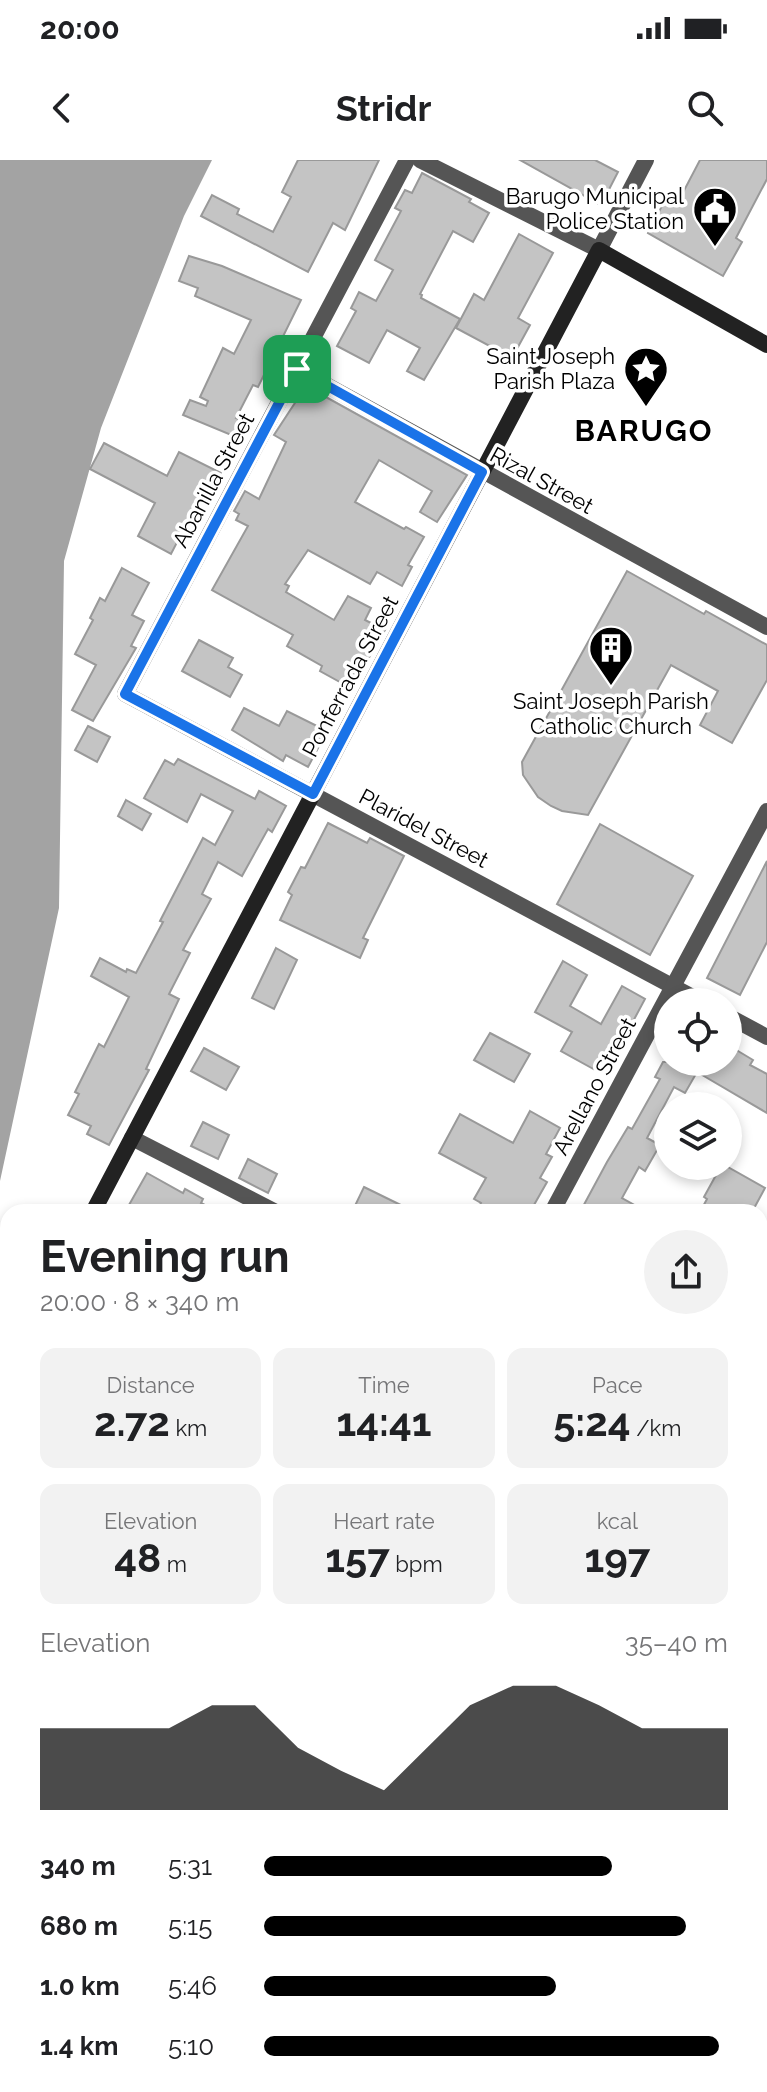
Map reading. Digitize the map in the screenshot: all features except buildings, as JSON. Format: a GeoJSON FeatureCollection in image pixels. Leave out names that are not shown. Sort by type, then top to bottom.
{"type":"FeatureCollection","features":[{"type":"Feature","properties":{"kind":"street","name":"Abanilla Street"},"geometry":{"type":"LineString","coordinates":[[125,694],[407,160]]}},
{"type":"Feature","properties":{"kind":"street"},"geometry":{"type":"LineString","coordinates":[[420,160],[599,250],[767,345]]}},
{"type":"Feature","properties":{"kind":"street","name":"Ponferrada Street"},"geometry":{"type":"LineString","coordinates":[[97,1204],[646,160]]}},
{"type":"Feature","properties":{"kind":"street","name":"Rizal Street"},"geometry":{"type":"LineString","coordinates":[[297,369],[767,627]]}},
{"type":"Feature","properties":{"kind":"street","name":"Plaridel Street"},"geometry":{"type":"LineString","coordinates":[[125,694],[677,988]]}},
{"type":"Feature","properties":{"kind":"street","name":"Arellano Street"},"geometry":{"type":"LineString","coordinates":[[556,1204],[767,811]]}},
{"type":"Feature","properties":{"kind":"street"},"geometry":{"type":"LineString","coordinates":[[742,1024],[767,1037]]}},
{"type":"Feature","properties":{"kind":"street"},"geometry":{"type":"LineString","coordinates":[[132,1138],[260,1204]]}},
{"type":"Feature","properties":{"kind":"shaded area"},"geometry":{"type":"Polygon","coordinates":[[[0,160],[212,160],[184,216],[101,428],[64,561],[59,908],[0,1181],[0,160]]]}},
{"type":"Feature","properties":{"kind":"place","name":"Barugo Municipal Police Station"},"geometry":{"type":"Point","coordinates":[715,248]}},
{"type":"Feature","properties":{"kind":"place","name":"Saint Joseph Parish Plaza"},"geometry":{"type":"Point","coordinates":[646,408]}},
{"type":"Feature","properties":{"kind":"place","name":"Saint Joseph Parish Catholic Church"},"geometry":{"type":"Point","coordinates":[611,687]}},
{"type":"Feature","properties":{"kind":"district","name":"BARUGO"},"geometry":{"type":"Point","coordinates":[644,431]}},
{"type":"Feature","properties":{"kind":"route"},"geometry":{"type":"LineString","coordinates":[[297,369],[482,472],[313,794],[125,694],[297,369]]}}]}
